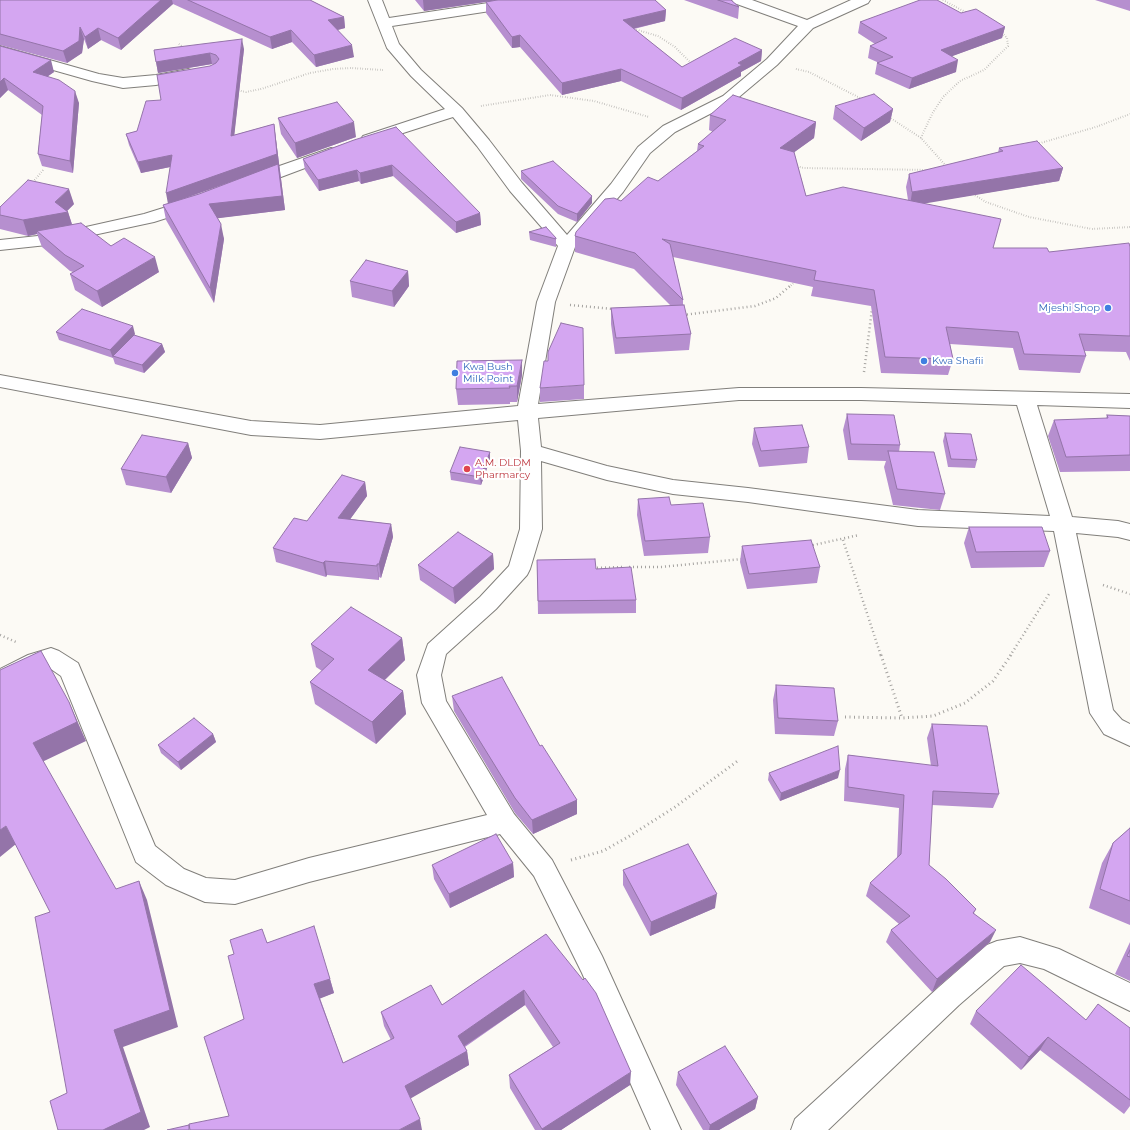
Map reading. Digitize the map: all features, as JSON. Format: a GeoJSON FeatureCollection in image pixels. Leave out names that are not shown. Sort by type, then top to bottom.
{"type":"FeatureCollection","features":[{"type":"Feature","properties":{"kind":"street"},"geometry":{"type":"LineString","coordinates":[[375,0],[392,45],[416,72],[456,111],[483,143],[516,187],[567,246]]}},
{"type":"Feature","properties":{"kind":"street"},"geometry":{"type":"LineString","coordinates":[[384,23],[536,0]]}},
{"type":"Feature","properties":{"kind":"street"},"geometry":{"type":"LineString","coordinates":[[739,0],[808,25]]}},
{"type":"Feature","properties":{"kind":"street"},"geometry":{"type":"LineString","coordinates":[[666,1130],[592,965],[543,868],[505,822],[434,703],[429,675],[436,650],[488,603],[518,568],[531,529],[531,451],[527,412],[546,302],[567,246],[617,188],[644,150],[669,129],[728,99],[772,62],[808,25],[863,0]]}},
{"type":"Feature","properties":{"kind":"street"},"geometry":{"type":"LineString","coordinates":[[0,50],[97,78],[123,83],[156,80],[212,70]]}},
{"type":"Feature","properties":{"kind":"street"},"geometry":{"type":"LineString","coordinates":[[240,186],[349,146],[456,111]]}},
{"type":"Feature","properties":{"kind":"street"},"geometry":{"type":"LineString","coordinates":[[0,245],[47,240],[77,234],[148,218],[203,200]]}},
{"type":"Feature","properties":{"kind":"street"},"geometry":{"type":"LineString","coordinates":[[0,380],[258,429],[320,432],[527,412],[739,394],[861,394],[1026,400],[1130,401]]}},
{"type":"Feature","properties":{"kind":"street"},"geometry":{"type":"LineString","coordinates":[[1026,400],[1063,524],[1075,576],[1102,713],[1113,727],[1130,736]]}},
{"type":"Feature","properties":{"kind":"street"},"geometry":{"type":"LineString","coordinates":[[531,451],[607,473],[673,487],[748,495],[918,518],[1063,524],[1130,532]]}},
{"type":"Feature","properties":{"kind":"street"},"geometry":{"type":"LineString","coordinates":[[0,680],[36,662],[51,657],[70,670],[145,854],[175,877],[205,890],[235,892],[309,870],[505,822]]}},
{"type":"Feature","properties":{"kind":"street"},"geometry":{"type":"LineString","coordinates":[[806,1130],[943,1002],[998,954],[1020,950],[1049,958],[1130,998]]}},
{"type":"Feature","properties":{"kind":"path"},"geometry":{"type":"LineString","coordinates":[[943,0],[968,13]]}},
{"type":"Feature","properties":{"kind":"path"},"geometry":{"type":"LineString","coordinates":[[627,28],[658,36],[675,47],[696,68]]}},
{"type":"Feature","properties":{"kind":"path"},"geometry":{"type":"LineString","coordinates":[[921,138],[932,114],[943,97],[960,81],[984,70],[1008,46],[1008,38],[999,30]]}},
{"type":"Feature","properties":{"kind":"path"},"geometry":{"type":"LineString","coordinates":[[179,44],[235,89],[246,92],[261,89],[310,73],[333,69],[351,68],[416,72]]}},
{"type":"Feature","properties":{"kind":"path"},"geometry":{"type":"LineString","coordinates":[[772,62],[809,72],[862,99]]}},
{"type":"Feature","properties":{"kind":"path"},"geometry":{"type":"LineString","coordinates":[[456,111],[550,95],[594,101],[678,124]]}},
{"type":"Feature","properties":{"kind":"path"},"geometry":{"type":"LineString","coordinates":[[1030,146],[1096,127],[1130,114]]}},
{"type":"Feature","properties":{"kind":"path"},"geometry":{"type":"LineString","coordinates":[[888,117],[921,138],[950,170],[942,170]]}},
{"type":"Feature","properties":{"kind":"path"},"geometry":{"type":"LineString","coordinates":[[790,165],[804,168],[935,170]]}},
{"type":"Feature","properties":{"kind":"path"},"geometry":{"type":"LineString","coordinates":[[29,187],[44,169]]}},
{"type":"Feature","properties":{"kind":"path"},"geometry":{"type":"LineString","coordinates":[[969,191],[986,202],[1029,217],[1092,229],[1130,227]]}},
{"type":"Feature","properties":{"kind":"path"},"geometry":{"type":"LineString","coordinates":[[682,315],[755,306],[776,298],[798,279]]}},
{"type":"Feature","properties":{"kind":"path"},"geometry":{"type":"LineString","coordinates":[[546,302],[614,310]]}},
{"type":"Feature","properties":{"kind":"path"},"geometry":{"type":"LineString","coordinates":[[861,394],[872,304]]}},
{"type":"Feature","properties":{"kind":"path"},"geometry":{"type":"LineString","coordinates":[[805,547],[843,540],[865,533]]}},
{"type":"Feature","properties":{"kind":"path"},"geometry":{"type":"LineString","coordinates":[[843,540],[902,718]]}},
{"type":"Feature","properties":{"kind":"path"},"geometry":{"type":"LineString","coordinates":[[590,568],[661,567],[745,558]]}},
{"type":"Feature","properties":{"kind":"path"},"geometry":{"type":"LineString","coordinates":[[845,717],[902,718],[933,716],[965,703],[993,681],[1052,590],[1064,581],[1075,576]]}},
{"type":"Feature","properties":{"kind":"path"},"geometry":{"type":"LineString","coordinates":[[543,868],[602,851],[675,807],[739,760]]}},
{"type":"Feature","properties":{"kind":"building"},"geometry":{"type":"Polygon","coordinates":[[[0,0],[161,0],[118,38],[98,28],[85,37],[80,27],[79,41],[63,51],[0,34],[0,0]]]}},
{"type":"Feature","properties":{"kind":"building"},"geometry":{"type":"Polygon","coordinates":[[[188,0],[310,0],[344,17],[328,20],[352,45],[314,55],[291,30],[270,37],[188,0]]]}},
{"type":"Feature","properties":{"kind":"building"},"geometry":{"type":"Polygon","coordinates":[[[497,0],[655,0],[666,10],[623,20],[682,67],[735,38],[762,50],[738,63],[742,65],[682,98],[621,69],[562,83],[520,35],[512,37],[486,2],[497,0]]]}},
{"type":"Feature","properties":{"kind":"building"},"geometry":{"type":"Polygon","coordinates":[[[718,0],[731,0],[739,7],[718,0]]]}},
{"type":"Feature","properties":{"kind":"building"},"geometry":{"type":"Polygon","coordinates":[[[920,0],[937,0],[961,13],[976,9],[1005,27],[941,50],[958,60],[912,78],[877,63],[893,57],[870,46],[887,38],[860,22],[920,0]]]}},
{"type":"Feature","properties":{"kind":"building"},"geometry":{"type":"Polygon","coordinates":[[[242,39],[231,136],[274,124],[277,154],[166,193],[172,155],[138,162],[126,134],[137,131],[146,101],[161,100],[157,75],[210,66],[216,63],[219,59],[216,55],[210,53],[156,62],[154,50],[242,39]]]}},
{"type":"Feature","properties":{"kind":"building"},"geometry":{"type":"Polygon","coordinates":[[[0,46],[51,60],[33,72],[59,80],[75,91],[70,161],[38,154],[43,106],[4,78],[0,82],[0,46]]]}},
{"type":"Feature","properties":{"kind":"building"},"geometry":{"type":"Polygon","coordinates":[[[874,94],[893,109],[864,128],[835,106],[874,94]]]}},
{"type":"Feature","properties":{"kind":"building"},"geometry":{"type":"Polygon","coordinates":[[[733,95],[816,122],[780,148],[794,152],[806,196],[843,187],[1001,219],[993,248],[1047,248],[1049,252],[1129,243],[1130,336],[1079,334],[1086,356],[1024,354],[1018,332],[946,327],[953,359],[885,357],[874,290],[814,280],[816,271],[662,239],[670,244],[683,300],[635,253],[575,236],[576,232],[605,199],[614,198],[621,201],[648,177],[658,181],[704,146],[698,144],[726,120],[710,115],[733,95]]]}},
{"type":"Feature","properties":{"kind":"building"},"geometry":{"type":"Polygon","coordinates":[[[337,102],[354,122],[295,143],[278,118],[337,102]]]}},
{"type":"Feature","properties":{"kind":"building"},"geometry":{"type":"Polygon","coordinates":[[[396,127],[480,213],[456,222],[392,165],[360,173],[357,170],[318,180],[303,159],[354,140],[396,127]]]}},
{"type":"Feature","properties":{"kind":"building"},"geometry":{"type":"Polygon","coordinates":[[[1037,141],[1063,168],[912,192],[909,174],[1003,151],[999,148],[1037,141]]]}},
{"type":"Feature","properties":{"kind":"building"},"geometry":{"type":"Polygon","coordinates":[[[553,161],[592,196],[577,214],[558,206],[521,171],[553,161]]]}},
{"type":"Feature","properties":{"kind":"building"},"geometry":{"type":"Polygon","coordinates":[[[278,164],[282,196],[209,204],[221,224],[210,288],[163,205],[199,194],[278,164]]]}},
{"type":"Feature","properties":{"kind":"building"},"geometry":{"type":"Polygon","coordinates":[[[28,180],[69,189],[55,202],[68,212],[23,220],[0,215],[0,207],[28,180]]]}},
{"type":"Feature","properties":{"kind":"building"},"geometry":{"type":"Polygon","coordinates":[[[81,223],[111,246],[124,238],[155,257],[97,291],[70,274],[84,266],[65,255],[37,231],[81,223]]]}},
{"type":"Feature","properties":{"kind":"building"},"geometry":{"type":"Polygon","coordinates":[[[546,227],[556,239],[529,232],[546,227]]]}},
{"type":"Feature","properties":{"kind":"building"},"geometry":{"type":"Polygon","coordinates":[[[366,260],[408,271],[392,291],[350,281],[366,260]]]}},
{"type":"Feature","properties":{"kind":"building"},"geometry":{"type":"Polygon","coordinates":[[[684,305],[691,334],[616,338],[611,308],[684,305]]]}},
{"type":"Feature","properties":{"kind":"building"},"geometry":{"type":"Polygon","coordinates":[[[82,309],[133,326],[110,350],[56,332],[82,309]]]}},
{"type":"Feature","properties":{"kind":"building"},"geometry":{"type":"Polygon","coordinates":[[[561,323],[583,328],[584,385],[540,388],[544,361],[548,361],[548,352],[561,323]]]}},
{"type":"Feature","properties":{"kind":"building"},"geometry":{"type":"Polygon","coordinates":[[[134,335],[162,344],[142,365],[113,356],[134,335]]]}},
{"type":"Feature","properties":{"kind":"building"},"geometry":{"type":"Polygon","coordinates":[[[522,360],[517,386],[509,386],[510,388],[456,389],[457,361],[522,360]]]}},
{"type":"Feature","properties":{"kind":"building"},"geometry":{"type":"Polygon","coordinates":[[[847,414],[894,415],[900,445],[851,444],[847,414]]]}},
{"type":"Feature","properties":{"kind":"building"},"geometry":{"type":"Polygon","coordinates":[[[1107,415],[1130,416],[1130,455],[1066,457],[1054,420],[1108,418],[1107,415]]]}},
{"type":"Feature","properties":{"kind":"building"},"geometry":{"type":"Polygon","coordinates":[[[802,425],[809,447],[761,451],[754,428],[802,425]]]}},
{"type":"Feature","properties":{"kind":"building"},"geometry":{"type":"Polygon","coordinates":[[[945,433],[971,434],[977,460],[951,459],[945,433]]]}},
{"type":"Feature","properties":{"kind":"building"},"geometry":{"type":"Polygon","coordinates":[[[142,435],[188,443],[166,477],[121,469],[142,435]]]}},
{"type":"Feature","properties":{"kind":"building"},"geometry":{"type":"Polygon","coordinates":[[[460,447],[490,452],[480,477],[450,472],[460,447]]]}},
{"type":"Feature","properties":{"kind":"building"},"geometry":{"type":"Polygon","coordinates":[[[888,451],[934,452],[945,494],[897,489],[888,451]]]}},
{"type":"Feature","properties":{"kind":"building"},"geometry":{"type":"Polygon","coordinates":[[[342,475],[365,482],[338,518],[391,524],[379,564],[377,564],[377,566],[325,561],[323,563],[273,548],[294,518],[307,521],[342,475]]]}},
{"type":"Feature","properties":{"kind":"building"},"geometry":{"type":"Polygon","coordinates":[[[669,497],[671,505],[703,503],[710,537],[645,541],[638,499],[669,497]]]}},
{"type":"Feature","properties":{"kind":"building"},"geometry":{"type":"Polygon","coordinates":[[[969,527],[1042,527],[1050,551],[976,552],[969,527]]]}},
{"type":"Feature","properties":{"kind":"building"},"geometry":{"type":"Polygon","coordinates":[[[458,532],[493,554],[453,588],[418,565],[458,532]]]}},
{"type":"Feature","properties":{"kind":"building"},"geometry":{"type":"Polygon","coordinates":[[[811,540],[820,567],[749,574],[742,546],[811,540]]]}},
{"type":"Feature","properties":{"kind":"building"},"geometry":{"type":"Polygon","coordinates":[[[595,559],[596,569],[631,567],[636,600],[538,601],[537,560],[595,559]]]}},
{"type":"Feature","properties":{"kind":"building"},"geometry":{"type":"Polygon","coordinates":[[[351,607],[402,638],[368,670],[403,691],[372,722],[310,682],[334,659],[311,644],[351,607]]]}},
{"type":"Feature","properties":{"kind":"building"},"geometry":{"type":"Polygon","coordinates":[[[41,651],[69,702],[77,722],[33,743],[116,889],[139,881],[170,1010],[114,1030],[141,1112],[103,1130],[58,1130],[50,1101],[67,1093],[35,917],[50,912],[6,826],[0,830],[0,670],[41,651]]]}},
{"type":"Feature","properties":{"kind":"building"},"geometry":{"type":"Polygon","coordinates":[[[502,677],[540,746],[542,745],[577,800],[532,820],[515,798],[452,696],[502,677]]]}},
{"type":"Feature","properties":{"kind":"building"},"geometry":{"type":"Polygon","coordinates":[[[776,685],[834,688],[838,721],[778,718],[776,685]]]}},
{"type":"Feature","properties":{"kind":"building"},"geometry":{"type":"Polygon","coordinates":[[[194,718],[213,734],[178,762],[158,745],[194,718]]]}},
{"type":"Feature","properties":{"kind":"building"},"geometry":{"type":"Polygon","coordinates":[[[932,724],[987,726],[999,794],[933,791],[929,865],[946,879],[976,909],[973,913],[996,930],[937,979],[891,930],[910,916],[870,883],[901,854],[904,795],[848,787],[848,755],[938,766],[932,724]]]}},
{"type":"Feature","properties":{"kind":"building"},"geometry":{"type":"Polygon","coordinates":[[[838,746],[840,770],[781,793],[769,773],[838,746]]]}},
{"type":"Feature","properties":{"kind":"building"},"geometry":{"type":"Polygon","coordinates":[[[1130,828],[1130,901],[1100,889],[1113,843],[1130,828]]]}},
{"type":"Feature","properties":{"kind":"building"},"geometry":{"type":"Polygon","coordinates":[[[496,834],[513,863],[449,894],[432,865],[496,834]]]}},
{"type":"Feature","properties":{"kind":"building"},"geometry":{"type":"Polygon","coordinates":[[[688,844],[717,894],[651,922],[623,870],[688,844]]]}},
{"type":"Feature","properties":{"kind":"building"},"geometry":{"type":"Polygon","coordinates":[[[314,926],[330,979],[314,984],[343,1063],[394,1038],[381,1012],[431,985],[442,1005],[546,934],[583,980],[585,978],[596,993],[631,1072],[542,1129],[509,1075],[560,1043],[524,990],[458,1036],[467,1051],[405,1086],[420,1119],[399,1130],[190,1130],[189,1124],[229,1116],[204,1037],[244,1019],[228,956],[234,954],[230,940],[262,929],[267,943],[314,926]]]}},
{"type":"Feature","properties":{"kind":"building"},"geometry":{"type":"Polygon","coordinates":[[[1130,950],[1130,957],[1127,956],[1130,950]]]}},
{"type":"Feature","properties":{"kind":"building"},"geometry":{"type":"Polygon","coordinates":[[[1021,965],[1086,1020],[1098,1004],[1130,1028],[1130,1100],[1048,1037],[1029,1057],[976,1011],[1021,965]]]}},
{"type":"Feature","properties":{"kind":"building"},"geometry":{"type":"Polygon","coordinates":[[[725,1046],[758,1097],[710,1125],[678,1072],[725,1046]]]}},
{"type":"Feature","properties":{"kind":"building"},"geometry":{"type":"Polygon","coordinates":[[[189,1125],[189,1130],[167,1130],[189,1125]]]}},
{"type":"Feature","properties":{"kind":"place","name":"Mjeshi Shop"},"geometry":{"type":"Point","coordinates":[1108,308]}},
{"type":"Feature","properties":{"kind":"place","name":"Kwa Shafii"},"geometry":{"type":"Point","coordinates":[924,361]}},
{"type":"Feature","properties":{"kind":"place","name":"Kwa Bush Milk Point"},"geometry":{"type":"Point","coordinates":[455,373]}},
{"type":"Feature","properties":{"kind":"place","name":"A.M. DLDM Pharmarcy"},"geometry":{"type":"Point","coordinates":[467,469]}}]}
